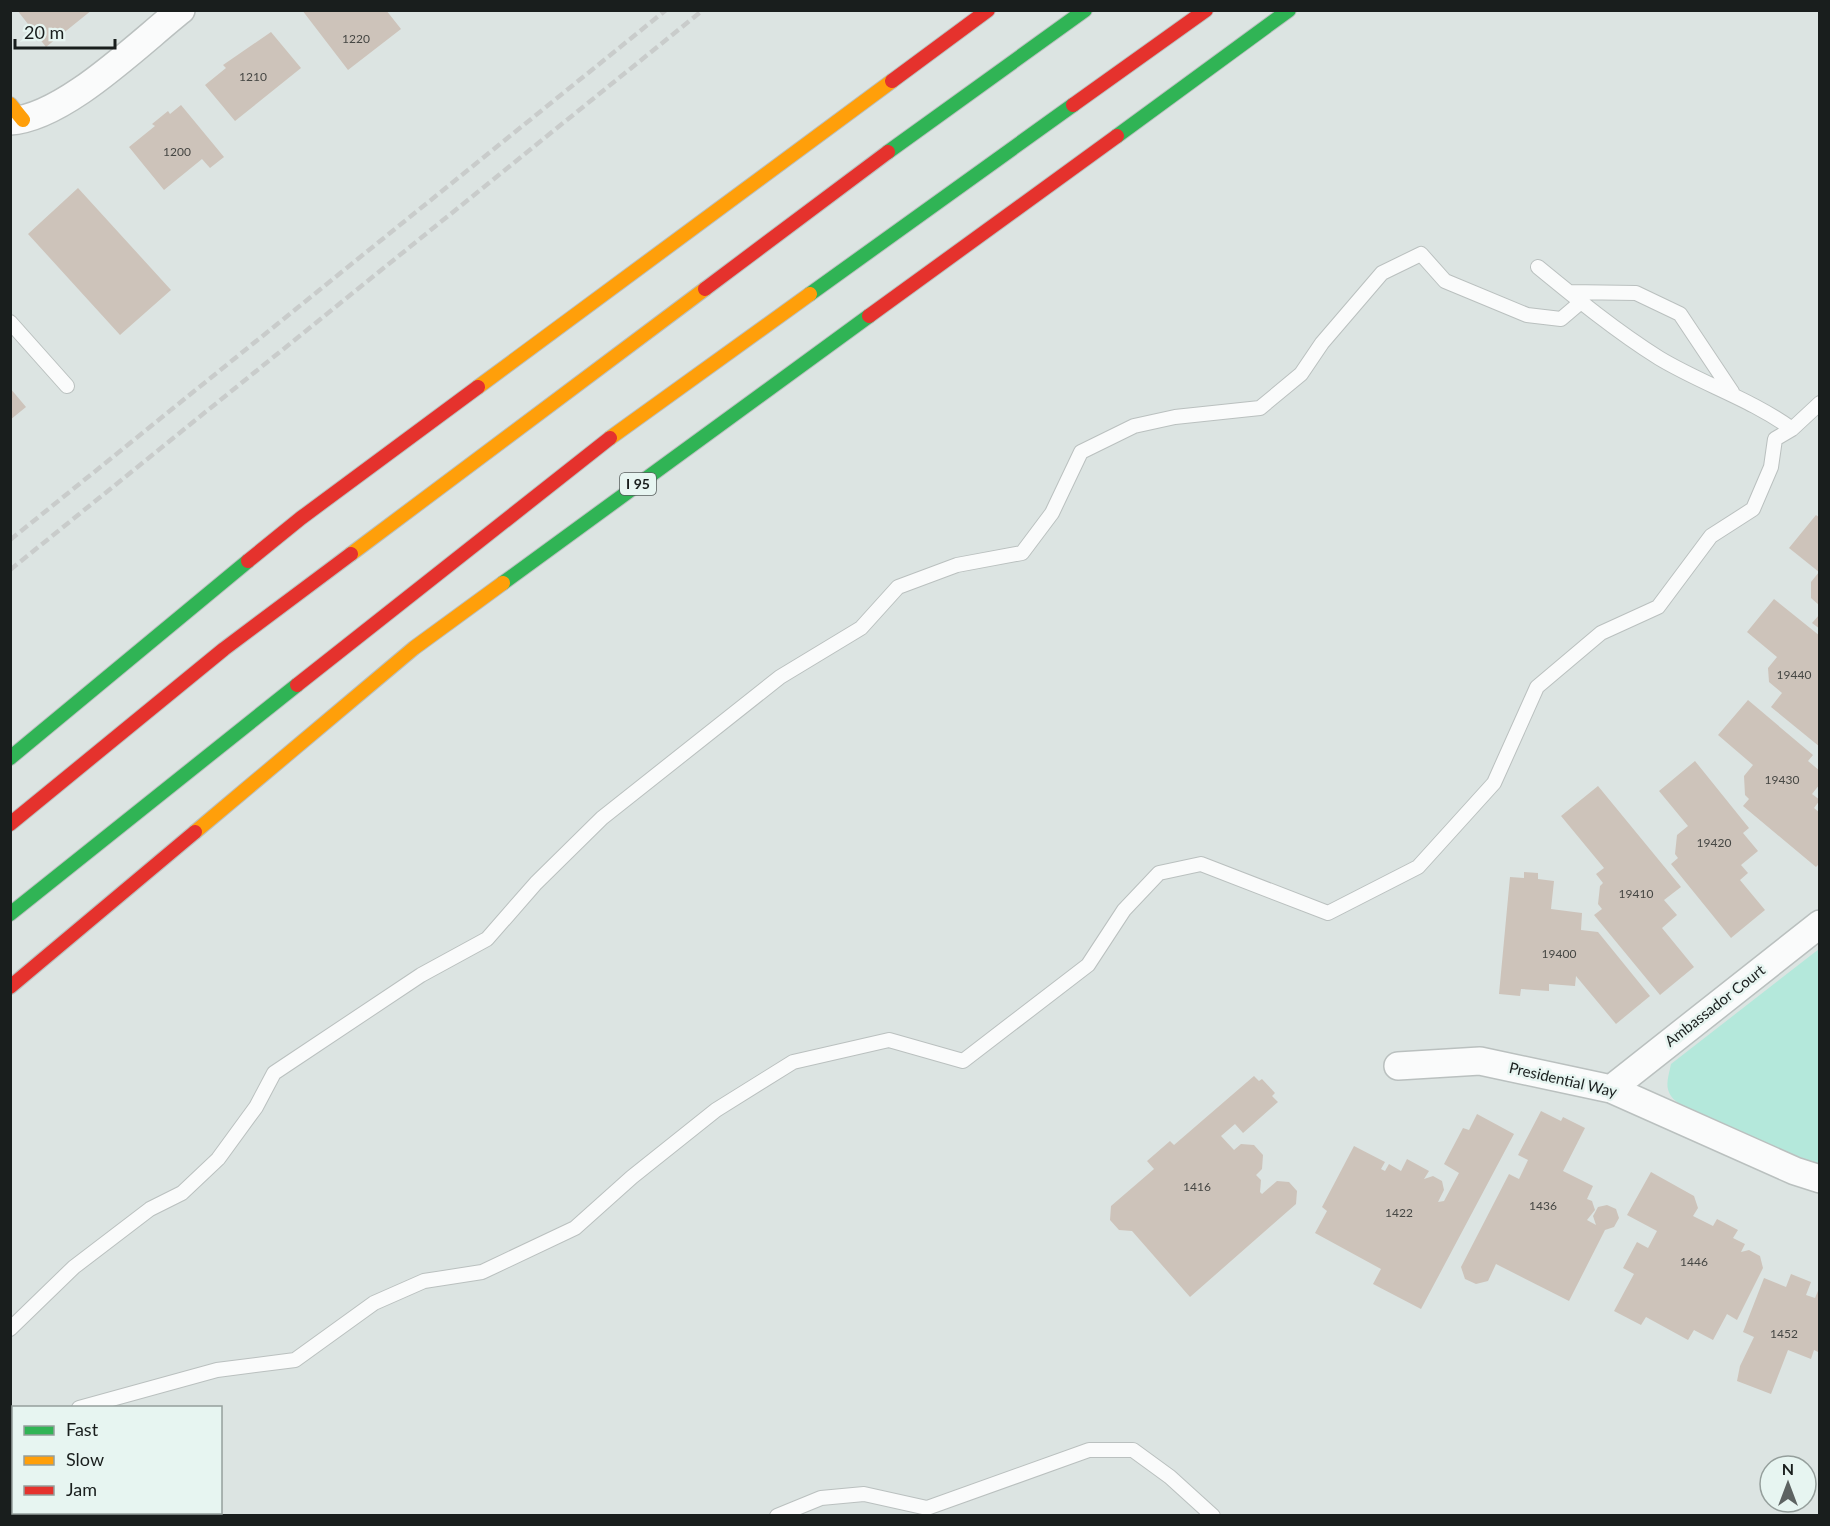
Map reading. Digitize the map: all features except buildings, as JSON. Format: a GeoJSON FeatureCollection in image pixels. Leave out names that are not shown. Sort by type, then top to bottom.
{"type":"FeatureCollection","features":[{"type":"Feature","properties":{"kind":"highway"},"geometry":{"type":"LineString","coordinates":[[10,758],[301,518],[988,10]]}},
{"type":"Feature","properties":{"kind":"highway"},"geometry":{"type":"LineString","coordinates":[[10,824],[224,650],[893,148],[1085,10]]}},
{"type":"Feature","properties":{"kind":"highway"},"geometry":{"type":"LineString","coordinates":[[10,914],[606,441],[1206,10]]}},
{"type":"Feature","properties":{"kind":"highway","name":"I 95"},"geometry":{"type":"LineString","coordinates":[[10,987],[414,648],[1289,10]]}},
{"type":"Feature","properties":{"kind":"street"},"geometry":{"type":"LineString","coordinates":[[15,115],[65,103],[181,10]]}},
{"type":"Feature","properties":{"kind":"street","name":"Ambassador Court"},"geometry":{"type":"LineString","coordinates":[[1611,1089],[1820,924]]}},
{"type":"Feature","properties":{"kind":"street","name":"Presidential Way"},"geometry":{"type":"LineString","coordinates":[[1398,1066],[1480,1061],[1611,1089],[1795,1172],[1820,1179]]}},
{"type":"Feature","properties":{"kind":"lane"},"geometry":{"type":"LineString","coordinates":[[10,1329],[74,1267],[150,1209],[182,1193],[218,1159],[256,1107],[274,1073],[421,975],[487,939],[536,883],[602,818],[780,677],[861,628],[898,587],[957,565],[1022,553],[1052,513],[1081,452],[1134,426],[1175,417],[1260,408],[1301,374],[1322,343],[1382,273],[1421,254],[1445,281],[1527,315],[1561,319],[1581,302]]}},
{"type":"Feature","properties":{"kind":"lane"},"geometry":{"type":"LineString","coordinates":[[1538,267],[1581,302],[1660,358],[1771,413],[1792,429]]}},
{"type":"Feature","properties":{"kind":"lane"},"geometry":{"type":"LineString","coordinates":[[1569,292],[1636,293],[1680,314],[1733,394]]}},
{"type":"Feature","properties":{"kind":"lane"},"geometry":{"type":"LineString","coordinates":[[10,322],[67,386]]}},
{"type":"Feature","properties":{"kind":"lane"},"geometry":{"type":"LineString","coordinates":[[83,1406],[217,1370],[295,1360],[374,1303],[424,1281],[482,1272],[575,1228],[632,1177],[716,1110],[793,1062],[889,1040],[963,1061],[1088,965],[1124,910],[1159,873],[1200,864],[1328,913],[1418,867],[1494,783],[1537,687],[1601,633],[1658,607],[1712,536],[1753,509],[1771,467],[1775,440],[1792,429],[1820,403]]}},
{"type":"Feature","properties":{"kind":"lane"},"geometry":{"type":"LineString","coordinates":[[777,1515],[821,1498],[864,1494],[927,1508],[1089,1450],[1133,1450],[1170,1477],[1213,1515]]}},
{"type":"Feature","properties":{"kind":"green space"},"geometry":{"type":"Polygon","coordinates":[[[1819,949],[1819,1164],[1740,1134],[1696,1113],[1671,1096],[1667,1084],[1671,1064],[1819,949]]]}},
{"type":"Feature","properties":{"kind":"railway"},"geometry":{"type":"LineString","coordinates":[[10,540],[666,10]]}},
{"type":"Feature","properties":{"kind":"railway"},"geometry":{"type":"LineString","coordinates":[[10,570],[703,10]]}},
{"type":"Feature","properties":{"kind":"traffic: fast"},"geometry":{"type":"LineString","coordinates":[[888,152],[1085,10]]}},
{"type":"Feature","properties":{"kind":"traffic: fast"},"geometry":{"type":"LineString","coordinates":[[1117,136],[1289,10]]}},
{"type":"Feature","properties":{"kind":"traffic: fast"},"geometry":{"type":"LineString","coordinates":[[810,294],[1073,105]]}},
{"type":"Feature","properties":{"kind":"traffic: fast"},"geometry":{"type":"LineString","coordinates":[[503,583],[869,316]]}},
{"type":"Feature","properties":{"kind":"traffic: fast"},"geometry":{"type":"LineString","coordinates":[[10,758],[248,561]]}},
{"type":"Feature","properties":{"kind":"traffic: fast"},"geometry":{"type":"LineString","coordinates":[[10,914],[297,685]]}},
{"type":"Feature","properties":{"kind":"traffic: slow"},"geometry":{"type":"LineString","coordinates":[[478,387],[892,81]]}},
{"type":"Feature","properties":{"kind":"traffic: slow"},"geometry":{"type":"LineString","coordinates":[[10,104],[23,120]]}},
{"type":"Feature","properties":{"kind":"traffic: slow"},"geometry":{"type":"LineString","coordinates":[[351,554],[705,289]]}},
{"type":"Feature","properties":{"kind":"traffic: slow"},"geometry":{"type":"LineString","coordinates":[[610,438],[810,294]]}},
{"type":"Feature","properties":{"kind":"traffic: slow"},"geometry":{"type":"LineString","coordinates":[[195,832],[414,648],[503,583]]}},
{"type":"Feature","properties":{"kind":"traffic: jam"},"geometry":{"type":"LineString","coordinates":[[892,81],[988,10]]}},
{"type":"Feature","properties":{"kind":"traffic: jam"},"geometry":{"type":"LineString","coordinates":[[1073,105],[1206,10]]}},
{"type":"Feature","properties":{"kind":"traffic: jam"},"geometry":{"type":"LineString","coordinates":[[869,316],[1117,136]]}},
{"type":"Feature","properties":{"kind":"traffic: jam"},"geometry":{"type":"LineString","coordinates":[[705,289],[888,152]]}},
{"type":"Feature","properties":{"kind":"traffic: jam"},"geometry":{"type":"LineString","coordinates":[[248,561],[301,518],[478,387]]}},
{"type":"Feature","properties":{"kind":"traffic: jam"},"geometry":{"type":"LineString","coordinates":[[297,685],[610,438]]}},
{"type":"Feature","properties":{"kind":"traffic: jam"},"geometry":{"type":"LineString","coordinates":[[10,824],[224,649],[351,554]]}},
{"type":"Feature","properties":{"kind":"traffic: jam"},"geometry":{"type":"LineString","coordinates":[[10,987],[195,832]]}}]}
